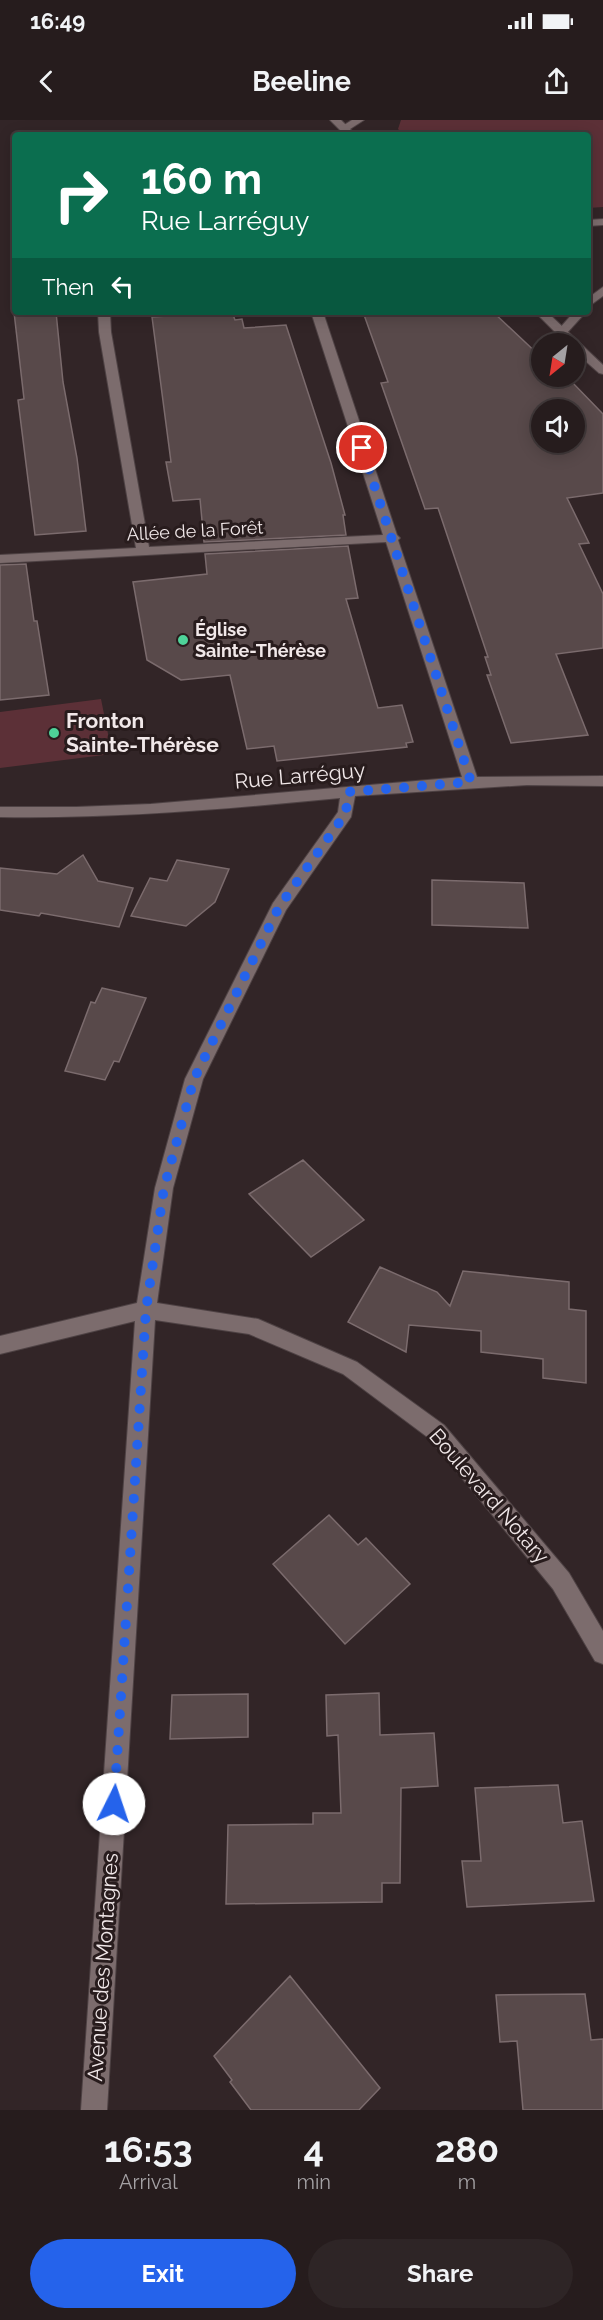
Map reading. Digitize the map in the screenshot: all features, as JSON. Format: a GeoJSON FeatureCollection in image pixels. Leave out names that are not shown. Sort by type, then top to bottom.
{"type":"FeatureCollection","features":[{"type":"Feature","properties":{"kind":"street"},"geometry":{"type":"LineString","coordinates":[[334,120],[347,132],[360,120]]}},
{"type":"Feature","properties":{"kind":"street"},"geometry":{"type":"LineString","coordinates":[[591,301],[603,290]]}},
{"type":"Feature","properties":{"kind":"street"},"geometry":{"type":"LineString","coordinates":[[104,315],[105,332],[143,552]]}},
{"type":"Feature","properties":{"kind":"street"},"geometry":{"type":"LineString","coordinates":[[318,315],[393,538],[471,782]]}},
{"type":"Feature","properties":{"kind":"street"},"geometry":{"type":"LineString","coordinates":[[544,315],[562,332],[577,315]]}},
{"type":"Feature","properties":{"kind":"street"},"geometry":{"type":"LineString","coordinates":[[585,354],[603,371]]}},
{"type":"Feature","properties":{"kind":"street","name":"Allée de la Forêt"},"geometry":{"type":"LineString","coordinates":[[0,559],[393,538]]}},
{"type":"Feature","properties":{"kind":"street","name":"Rue Larréguy"},"geometry":{"type":"LineString","coordinates":[[0,812],[58,814],[130,812],[471,782],[603,781]]}},
{"type":"Feature","properties":{"kind":"street","name":"Avenue des Montagnes"},"geometry":{"type":"LineString","coordinates":[[94,2110],[146,1310],[164,1188],[194,1079],[279,907],[346,813],[348,792]]}},
{"type":"Feature","properties":{"kind":"street","name":"Boulevard Notary"},"geometry":{"type":"LineString","coordinates":[[0,1346],[146,1310],[251,1325],[351,1368],[437,1432],[561,1581],[603,1653]]}},
{"type":"Feature","properties":{"kind":"shaded area"},"geometry":{"type":"Polygon","coordinates":[[[401,120],[603,120],[603,207],[591,208],[591,132],[401,132],[398,129],[401,120]]]}},
{"type":"Feature","properties":{"kind":"shaded area","name":"Fronton Sainte-Thérèse"},"geometry":{"type":"Polygon","coordinates":[[[101,699],[112,754],[0,768],[0,712],[101,699]]]}},
{"type":"Feature","properties":{"kind":"building"},"geometry":{"type":"Polygon","coordinates":[[[14,315],[56,315],[63,382],[77,458],[86,531],[35,535],[18,400],[24,399],[14,315]]]}},
{"type":"Feature","properties":{"kind":"building"},"geometry":{"type":"Polygon","coordinates":[[[233,315],[235,320],[242,319],[244,328],[286,325],[331,463],[345,515],[343,515],[346,535],[204,542],[200,499],[173,501],[166,462],[171,462],[152,317],[233,315]]]}},
{"type":"Feature","properties":{"kind":"building"},"geometry":{"type":"Polygon","coordinates":[[[364,315],[496,315],[531,348],[531,387],[577,387],[603,414],[603,493],[567,498],[589,543],[579,544],[603,594],[603,648],[556,654],[588,735],[511,743],[487,675],[491,675],[485,657],[488,657],[438,508],[425,509],[381,383],[388,382],[364,315]]]}},
{"type":"Feature","properties":{"kind":"building"},"geometry":{"type":"Polygon","coordinates":[[[348,546],[358,598],[346,599],[378,708],[402,705],[413,742],[406,743],[407,747],[277,761],[274,746],[247,749],[230,675],[181,680],[147,660],[133,582],[207,574],[205,554],[348,546]]]}},
{"type":"Feature","properties":{"kind":"building"},"geometry":{"type":"Polygon","coordinates":[[[26,564],[34,621],[37,621],[49,695],[0,700],[0,565],[26,564]]]}},
{"type":"Feature","properties":{"kind":"building"},"geometry":{"type":"Polygon","coordinates":[[[83,855],[98,881],[133,888],[119,927],[41,913],[39,916],[0,910],[0,868],[57,874],[83,855]]]}},
{"type":"Feature","properties":{"kind":"building"},"geometry":{"type":"Polygon","coordinates":[[[177,860],[229,869],[215,902],[186,926],[131,916],[150,878],[167,881],[177,860]]]}},
{"type":"Feature","properties":{"kind":"building"},"geometry":{"type":"Polygon","coordinates":[[[432,880],[524,883],[528,928],[432,925],[432,880]]]}},
{"type":"Feature","properties":{"kind":"building"},"geometry":{"type":"Polygon","coordinates":[[[102,988],[146,998],[119,1062],[114,1061],[105,1080],[65,1071],[91,1002],[95,1003],[102,988]]]}},
{"type":"Feature","properties":{"kind":"building"},"geometry":{"type":"Polygon","coordinates":[[[303,1160],[364,1220],[311,1257],[249,1194],[303,1160]]]}},
{"type":"Feature","properties":{"kind":"building"},"geometry":{"type":"Polygon","coordinates":[[[380,1267],[437,1292],[450,1306],[463,1271],[569,1282],[569,1309],[586,1311],[586,1383],[543,1378],[543,1359],[481,1352],[481,1331],[409,1325],[406,1352],[348,1322],[380,1267]]]}},
{"type":"Feature","properties":{"kind":"building"},"geometry":{"type":"Polygon","coordinates":[[[329,1515],[358,1545],[366,1538],[410,1584],[345,1644],[273,1564],[329,1515]]]}},
{"type":"Feature","properties":{"kind":"building"},"geometry":{"type":"Polygon","coordinates":[[[379,1693],[380,1735],[434,1733],[438,1786],[401,1788],[400,1883],[382,1883],[382,1902],[226,1904],[228,1825],[313,1824],[313,1813],[341,1813],[338,1735],[327,1736],[326,1695],[379,1693]]]}},
{"type":"Feature","properties":{"kind":"building"},"geometry":{"type":"Polygon","coordinates":[[[248,1694],[248,1737],[170,1739],[172,1695],[248,1694]]]}},
{"type":"Feature","properties":{"kind":"building"},"geometry":{"type":"Polygon","coordinates":[[[558,1785],[563,1823],[582,1821],[594,1901],[467,1907],[462,1861],[481,1861],[475,1788],[558,1785]]]}},
{"type":"Feature","properties":{"kind":"building"},"geometry":{"type":"Polygon","coordinates":[[[290,1976],[380,2088],[359,2110],[251,2110],[214,2056],[290,1976]]]}},
{"type":"Feature","properties":{"kind":"building"},"geometry":{"type":"Polygon","coordinates":[[[585,1994],[591,2040],[603,2039],[603,2110],[523,2110],[517,2041],[500,2042],[496,1995],[585,1994]]]}},
{"type":"Feature","properties":{"kind":"place","name":"Église Sainte-Thérèse"},"geometry":{"type":"Point","coordinates":[183,640]}},
{"type":"Feature","properties":{"kind":"place","name":"Fronton Sainte-Thérèse"},"geometry":{"type":"Point","coordinates":[54,733]}},
{"type":"Feature","properties":{"kind":"route"},"geometry":{"type":"LineString","coordinates":[[114,1804],[146,1310],[164,1188],[194,1079],[279,907],[346,813],[348,792],[471,782],[362,448]]}}]}
